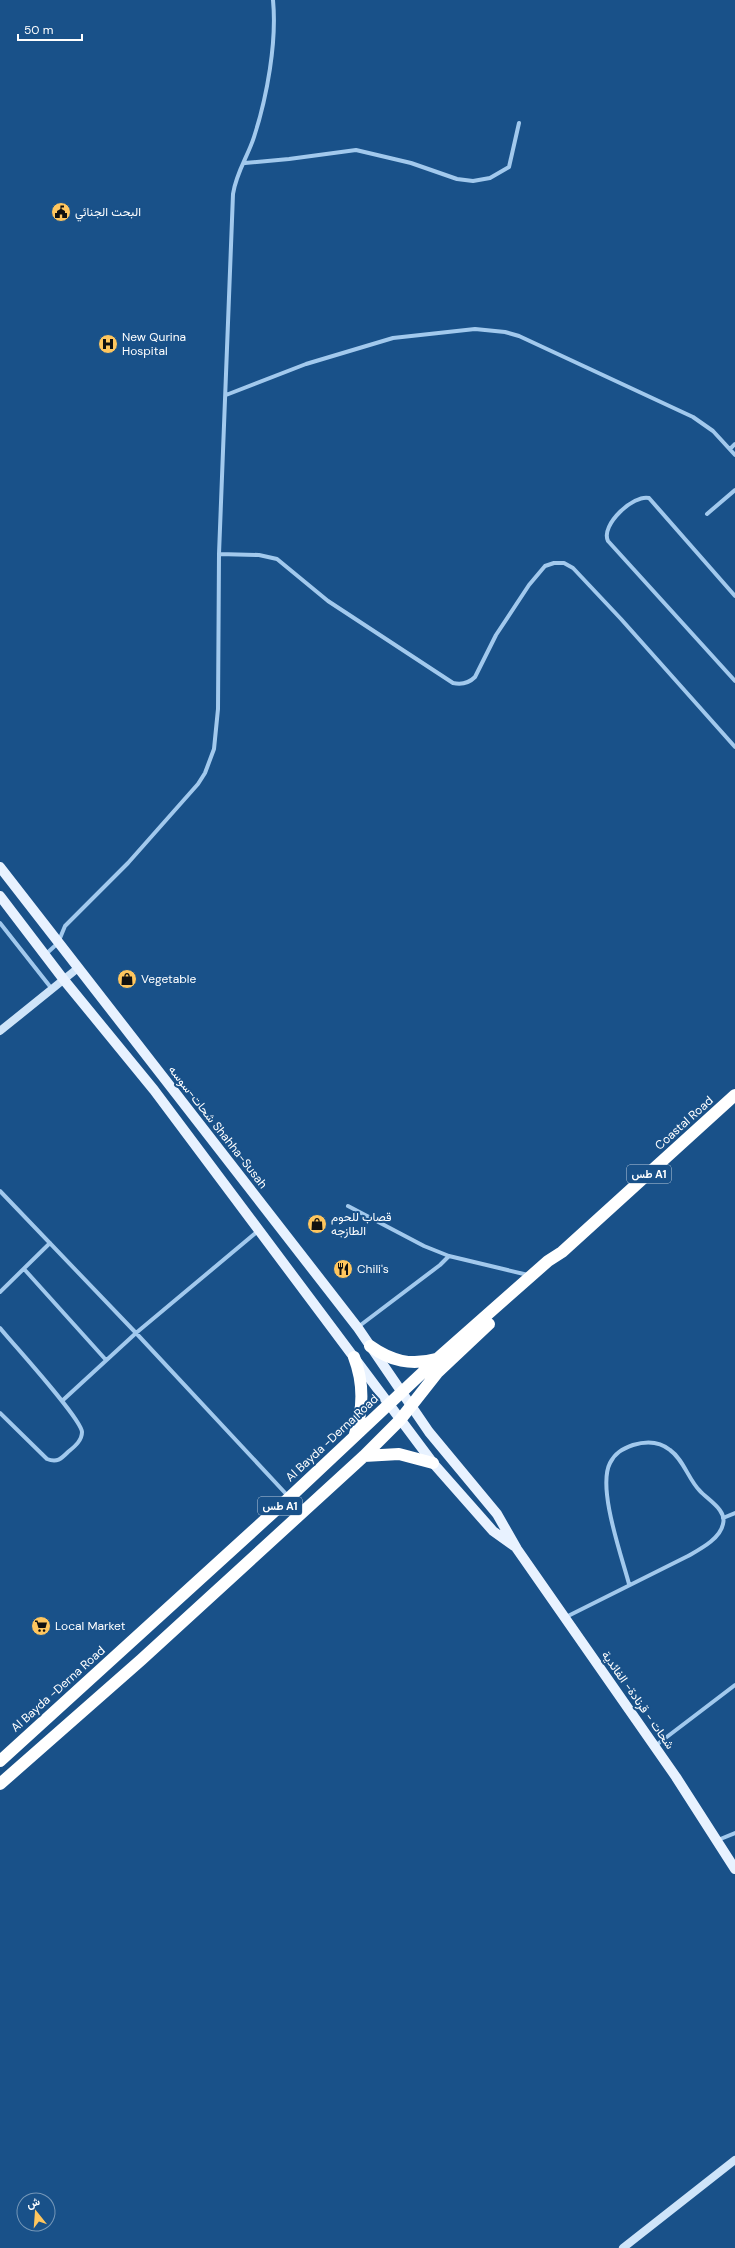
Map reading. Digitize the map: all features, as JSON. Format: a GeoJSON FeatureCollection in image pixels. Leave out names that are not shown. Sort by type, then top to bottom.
{"type":"FeatureCollection","features":[{"type":"Feature","properties":{"kind":"highway","name":"Coastal Road"},"geometry":{"type":"LineString","coordinates":[[562,1252],[735,1096]]}},
{"type":"Feature","properties":{"kind":"highway","name":"Al Bayda -Derna Road"},"geometry":{"type":"LineString","coordinates":[[0,1761],[289,1498],[354,1435],[437,1359],[532,1276],[562,1252]]}},
{"type":"Feature","properties":{"kind":"highway"},"geometry":{"type":"LineString","coordinates":[[411,1405],[437,1373],[537,1279],[562,1252]]}},
{"type":"Feature","properties":{"kind":"highway"},"geometry":{"type":"LineString","coordinates":[[370,1346],[380,1353],[402,1362],[414,1363],[437,1359]]}},
{"type":"Feature","properties":{"kind":"highway"},"geometry":{"type":"LineString","coordinates":[[354,1357],[362,1383],[359,1422],[354,1435]]}},
{"type":"Feature","properties":{"kind":"highway","name":"طس A1"},"geometry":{"type":"LineString","coordinates":[[0,1784],[141,1660],[364,1456],[400,1420],[411,1405]]}},
{"type":"Feature","properties":{"kind":"highway"},"geometry":{"type":"LineString","coordinates":[[364,1456],[399,1454],[433,1463]]}},
{"type":"Feature","properties":{"kind":"main road","name":"شحات-سوسه Shahha-Susah"},"geometry":{"type":"LineString","coordinates":[[0,867],[358,1328],[429,1432],[497,1514],[517,1549]]}},
{"type":"Feature","properties":{"kind":"main road"},"geometry":{"type":"LineString","coordinates":[[0,896],[46,954],[64,980],[154,1090],[433,1463],[494,1531],[517,1549]]}},
{"type":"Feature","properties":{"kind":"main road"},"geometry":{"type":"LineString","coordinates":[[0,1031],[78,968]]}},
{"type":"Feature","properties":{"kind":"main road","name":"شحات - قرنادة- الفائدية"},"geometry":{"type":"LineString","coordinates":[[517,1549],[566,1617],[654,1746],[718,1840],[735,1869]]}},
{"type":"Feature","properties":{"kind":"main road"},"geometry":{"type":"LineString","coordinates":[[623,2248],[735,2160]]}},
{"type":"Feature","properties":{"kind":"street"},"geometry":{"type":"LineString","coordinates":[[46,954],[58,942],[65,926],[128,863],[198,784],[210,762],[216,736],[218,709],[219,554],[233,194],[234,183],[245,163],[255,135],[272,53],[273,0]]}},
{"type":"Feature","properties":{"kind":"street"},"geometry":{"type":"LineString","coordinates":[[245,163],[356,150],[411,163],[457,179],[473,181],[490,178],[509,167],[519,124]]}},
{"type":"Feature","properties":{"kind":"street"},"geometry":{"type":"LineString","coordinates":[[226,395],[306,364],[393,338],[475,329],[489,329],[519,336],[693,417],[713,431],[735,455]]}},
{"type":"Feature","properties":{"kind":"street"},"geometry":{"type":"LineString","coordinates":[[730,449],[735,444]]}},
{"type":"Feature","properties":{"kind":"street"},"geometry":{"type":"LineString","coordinates":[[707,514],[735,490]]}},
{"type":"Feature","properties":{"kind":"street"},"geometry":{"type":"LineString","coordinates":[[734,593],[649,498],[642,497],[634,500],[608,527],[606,537],[610,543],[735,681]]}},
{"type":"Feature","properties":{"kind":"street"},"geometry":{"type":"LineString","coordinates":[[219,554],[259,555],[277,559],[328,601],[457,684],[465,683],[475,676],[507,617],[541,569],[554,563],[564,563],[573,568],[735,747]]}},
{"type":"Feature","properties":{"kind":"street"},"geometry":{"type":"LineString","coordinates":[[0,923],[53,989]]}},
{"type":"Feature","properties":{"kind":"street"},"geometry":{"type":"LineString","coordinates":[[0,1191],[136,1332],[289,1498]]}},
{"type":"Feature","properties":{"kind":"street"},"geometry":{"type":"LineString","coordinates":[[0,1200],[4,1196]]}},
{"type":"Feature","properties":{"kind":"street"},"geometry":{"type":"LineString","coordinates":[[348,1206],[424,1246],[449,1256],[532,1276]]}},
{"type":"Feature","properties":{"kind":"street"},"geometry":{"type":"LineString","coordinates":[[62,1401],[136,1332],[258,1230]]}},
{"type":"Feature","properties":{"kind":"street"},"geometry":{"type":"LineString","coordinates":[[0,1292],[50,1243]]}},
{"type":"Feature","properties":{"kind":"street"},"geometry":{"type":"LineString","coordinates":[[358,1328],[440,1265],[449,1256]]}},
{"type":"Feature","properties":{"kind":"street"},"geometry":{"type":"LineString","coordinates":[[24,1269],[106,1360]]}},
{"type":"Feature","properties":{"kind":"street"},"geometry":{"type":"LineString","coordinates":[[0,1328],[62,1401],[82,1432],[78,1443],[56,1461],[47,1459],[0,1413]]}},
{"type":"Feature","properties":{"kind":"street"},"geometry":{"type":"LineString","coordinates":[[566,1617],[688,1556],[705,1546],[719,1532],[723,1518],[721,1512],[700,1491],[678,1458],[670,1449],[650,1442],[622,1449],[609,1464],[606,1480],[611,1519],[630,1584]]}},
{"type":"Feature","properties":{"kind":"street"},"geometry":{"type":"LineString","coordinates":[[723,1518],[735,1513]]}},
{"type":"Feature","properties":{"kind":"street"},"geometry":{"type":"LineString","coordinates":[[654,1746],[735,1685]]}},
{"type":"Feature","properties":{"kind":"street"},"geometry":{"type":"LineString","coordinates":[[718,1840],[735,1834]]}},
{"type":"Feature","properties":{"kind":"place","name":"البحت الجنائي"},"geometry":{"type":"Point","coordinates":[61,212]}},
{"type":"Feature","properties":{"kind":"place","name":"New Qurina Hospital"},"geometry":{"type":"Point","coordinates":[108,344]}},
{"type":"Feature","properties":{"kind":"place","name":"Vegetable"},"geometry":{"type":"Point","coordinates":[127,979]}},
{"type":"Feature","properties":{"kind":"place","name":"قصاب للحوم الطازجه"},"geometry":{"type":"Point","coordinates":[317,1224]}},
{"type":"Feature","properties":{"kind":"place","name":"Chili's"},"geometry":{"type":"Point","coordinates":[343,1269]}},
{"type":"Feature","properties":{"kind":"place","name":"Local Market"},"geometry":{"type":"Point","coordinates":[41,1626]}}]}
